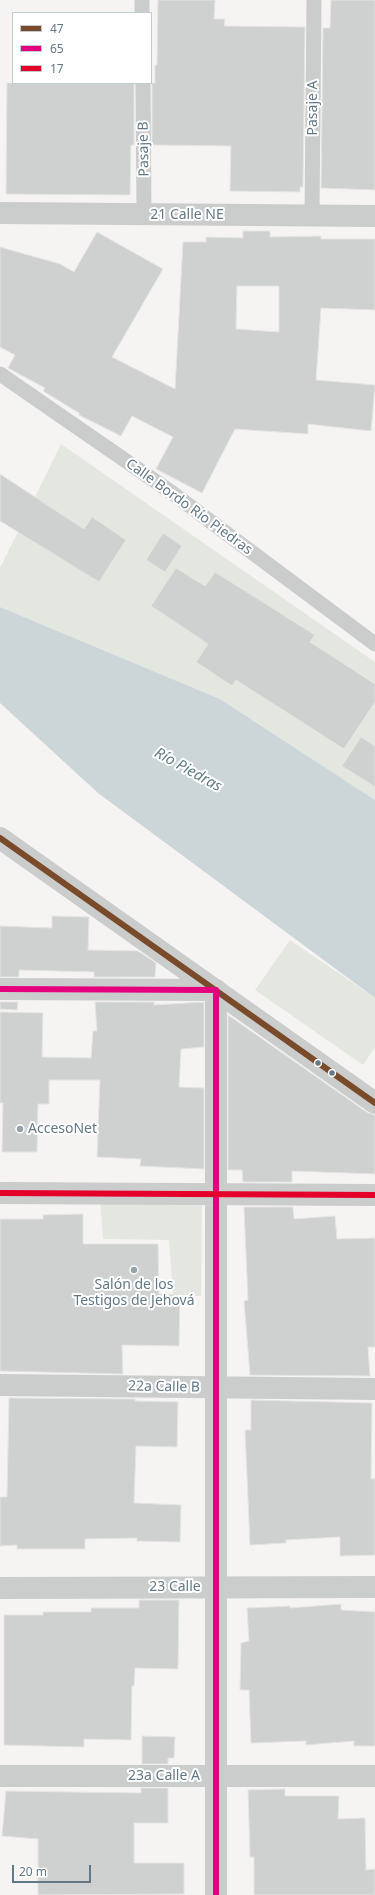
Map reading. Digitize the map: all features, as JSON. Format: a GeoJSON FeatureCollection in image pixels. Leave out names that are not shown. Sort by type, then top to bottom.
{"type":"FeatureCollection","features":[{"type":"Feature","properties":{"kind":"street","name":"21 Calle NE"},"geometry":{"type":"LineString","coordinates":[[0,213],[375,216]]}},
{"type":"Feature","properties":{"kind":"street"},"geometry":{"type":"LineString","coordinates":[[0,838],[375,1103]]}},
{"type":"Feature","properties":{"kind":"street"},"geometry":{"type":"LineString","coordinates":[[0,990],[216,990]]}},
{"type":"Feature","properties":{"kind":"street"},"geometry":{"type":"LineString","coordinates":[[216,990],[216,1895]]}},
{"type":"Feature","properties":{"kind":"street"},"geometry":{"type":"LineString","coordinates":[[0,1193],[375,1195]]}},
{"type":"Feature","properties":{"kind":"street","name":"22a Calle B"},"geometry":{"type":"LineString","coordinates":[[0,1385],[375,1389]]}},
{"type":"Feature","properties":{"kind":"street","name":"23 Calle"},"geometry":{"type":"LineString","coordinates":[[0,1588],[375,1587]]}},
{"type":"Feature","properties":{"kind":"street","name":"23a Calle A"},"geometry":{"type":"LineString","coordinates":[[0,1776],[375,1776]]}},
{"type":"Feature","properties":{"kind":"lane"},"geometry":{"type":"LineString","coordinates":[[142,0],[142,12]]}},
{"type":"Feature","properties":{"kind":"lane","name":"Pasaje A"},"geometry":{"type":"LineString","coordinates":[[312,216],[314,0]]}},
{"type":"Feature","properties":{"kind":"lane","name":"Pasaje B"},"geometry":{"type":"LineString","coordinates":[[143,84],[144,214]]}},
{"type":"Feature","properties":{"kind":"lane","name":"Calle Bordo Río Piedras"},"geometry":{"type":"LineString","coordinates":[[0,374],[171,492],[375,644]]}},
{"type":"Feature","properties":{"kind":"shaded area"},"geometry":{"type":"Polygon","coordinates":[[[61,444],[375,662],[375,800],[220,699],[0,607],[0,568],[61,444]]]}},
{"type":"Feature","properties":{"kind":"shaded area"},"geometry":{"type":"Polygon","coordinates":[[[290,940],[375,998],[375,1047],[363,1065],[255,990],[290,940]]]}},
{"type":"Feature","properties":{"kind":"shaded area"},"geometry":{"type":"Polygon","coordinates":[[[100,1198],[202,1198],[201,1296],[173,1295],[169,1240],[103,1239],[100,1198]]]}},
{"type":"Feature","properties":{"kind":"water","name":"Río Piedras"},"geometry":{"type":"Polygon","coordinates":[[[0,607],[220,699],[375,800],[375,998],[98,793],[0,703],[0,607]]]}},
{"type":"Feature","properties":{"kind":"building"},"geometry":{"type":"Polygon","coordinates":[[[158,0],[215,0],[214,19],[225,19],[224,26],[305,27],[303,187],[300,187],[300,192],[230,191],[231,146],[152,145],[152,83],[155,83],[155,65],[157,65],[158,0]]]}},
{"type":"Feature","properties":{"kind":"building"},"geometry":{"type":"Polygon","coordinates":[[[331,0],[375,0],[375,190],[321,188],[323,28],[330,28],[331,0]]]}},
{"type":"Feature","properties":{"kind":"building"},"geometry":{"type":"Polygon","coordinates":[[[7,83],[134,84],[134,145],[131,145],[130,195],[6,194],[7,83]]]}},
{"type":"Feature","properties":{"kind":"building"},"geometry":{"type":"Polygon","coordinates":[[[243,231],[270,231],[270,237],[321,236],[321,239],[375,239],[375,310],[321,308],[316,380],[375,385],[371,431],[308,424],[308,434],[235,429],[202,493],[156,469],[173,437],[132,416],[121,436],[79,415],[79,413],[43,391],[45,388],[8,368],[15,355],[0,347],[0,247],[60,264],[74,272],[97,232],[163,269],[112,357],[175,389],[183,242],[206,242],[206,237],[243,238],[243,231]],[[237,286],[236,329],[279,332],[279,286],[237,286]]]}},
{"type":"Feature","properties":{"kind":"building"},"geometry":{"type":"Polygon","coordinates":[[[0,474],[84,529],[92,517],[126,540],[99,582],[0,521],[0,474]]]}},
{"type":"Feature","properties":{"kind":"building"},"geometry":{"type":"Polygon","coordinates":[[[163,533],[182,546],[165,572],[146,560],[163,533]]]}},
{"type":"Feature","properties":{"kind":"building"},"geometry":{"type":"Polygon","coordinates":[[[176,568],[205,586],[215,572],[315,635],[310,642],[375,684],[375,702],[344,749],[236,680],[232,686],[196,662],[208,644],[151,606],[176,568]]]}},
{"type":"Feature","properties":{"kind":"building"},"geometry":{"type":"Polygon","coordinates":[[[361,737],[375,746],[375,787],[342,766],[361,737]]]}},
{"type":"Feature","properties":{"kind":"building"},"geometry":{"type":"Polygon","coordinates":[[[52,916],[89,917],[88,950],[138,951],[156,963],[155,977],[94,977],[94,972],[19,970],[19,977],[0,977],[0,926],[52,928],[52,916]]]}},
{"type":"Feature","properties":{"kind":"building"},"geometry":{"type":"Polygon","coordinates":[[[0,1002],[18,1002],[17,1010],[0,1009],[0,1002]]]}},
{"type":"Feature","properties":{"kind":"building"},"geometry":{"type":"Polygon","coordinates":[[[95,1002],[154,1002],[154,1005],[204,1002],[204,1047],[181,1049],[179,1087],[204,1088],[204,1169],[140,1166],[141,1159],[97,1157],[100,1080],[49,1080],[49,1104],[38,1104],[37,1152],[2,1152],[3,1103],[0,1103],[0,1012],[43,1013],[42,1057],[91,1058],[93,1031],[97,1031],[95,1002]]]}},
{"type":"Feature","properties":{"kind":"building"},"geometry":{"type":"Polygon","coordinates":[[[228,1015],[368,1113],[375,1115],[375,1174],[292,1171],[292,1182],[243,1182],[242,1170],[228,1170],[228,1015]]]}},
{"type":"Feature","properties":{"kind":"building"},"geometry":{"type":"Polygon","coordinates":[[[244,1207],[293,1207],[294,1219],[335,1216],[337,1239],[375,1238],[375,1347],[368,1347],[370,1376],[250,1375],[244,1301],[248,1300],[244,1207]]]}},
{"type":"Feature","properties":{"kind":"building"},"geometry":{"type":"Polygon","coordinates":[[[83,1214],[83,1244],[158,1244],[159,1294],[180,1295],[179,1346],[122,1345],[123,1374],[0,1371],[0,1219],[43,1219],[43,1215],[83,1214]]]}},
{"type":"Feature","properties":{"kind":"building"},"geometry":{"type":"Polygon","coordinates":[[[9,1398],[135,1399],[135,1401],[178,1402],[177,1447],[136,1446],[134,1503],[181,1505],[180,1542],[137,1541],[137,1538],[85,1539],[85,1549],[17,1549],[17,1545],[0,1546],[0,1497],[7,1497],[9,1398]]]}},
{"type":"Feature","properties":{"kind":"building"},"geometry":{"type":"Polygon","coordinates":[[[251,1400],[372,1403],[371,1479],[375,1479],[375,1555],[340,1556],[340,1537],[286,1540],[286,1543],[250,1545],[245,1430],[251,1430],[251,1400]]]}},
{"type":"Feature","properties":{"kind":"building"},"geometry":{"type":"Polygon","coordinates":[[[139,1600],[179,1600],[178,1669],[135,1668],[134,1686],[132,1686],[131,1740],[84,1739],[84,1747],[4,1745],[4,1615],[43,1615],[43,1612],[91,1612],[91,1608],[139,1608],[139,1600]]]}},
{"type":"Feature","properties":{"kind":"building"},"geometry":{"type":"Polygon","coordinates":[[[341,1604],[341,1610],[375,1612],[375,1746],[354,1746],[354,1741],[306,1745],[306,1741],[251,1743],[249,1690],[240,1690],[241,1643],[249,1641],[247,1608],[290,1606],[290,1608],[341,1604]]]}},
{"type":"Feature","properties":{"kind":"building"},"geometry":{"type":"Polygon","coordinates":[[[142,1736],[175,1737],[174,1758],[168,1758],[168,1764],[142,1764],[142,1736]]]}},
{"type":"Feature","properties":{"kind":"building"},"geometry":{"type":"Polygon","coordinates":[[[141,1788],[168,1788],[168,1823],[134,1823],[134,1863],[184,1863],[184,1894],[38,1895],[38,1839],[2,1836],[6,1791],[141,1793],[141,1788]]]}},
{"type":"Feature","properties":{"kind":"building"},"geometry":{"type":"Polygon","coordinates":[[[285,1789],[285,1796],[339,1796],[338,1819],[365,1818],[366,1870],[375,1869],[375,1895],[254,1895],[254,1857],[250,1857],[248,1790],[285,1789]]]}},
{"type":"Feature","properties":{"kind":"transit line","name":"47"},"geometry":{"type":"LineString","coordinates":[[0,838],[375,1103]]}},
{"type":"Feature","properties":{"kind":"transit line","name":"65"},"geometry":{"type":"LineString","coordinates":[[0,989],[216,990],[216,1895]]}},
{"type":"Feature","properties":{"kind":"transit line","name":"17"},"geometry":{"type":"LineString","coordinates":[[0,1193],[375,1195]]}},
{"type":"Feature","properties":{"kind":"place","name":"AccesoNet"},"geometry":{"type":"Point","coordinates":[20,1129]}},
{"type":"Feature","properties":{"kind":"place","name":"Salón de los Testigos de Jehová"},"geometry":{"type":"Point","coordinates":[134,1270]}}]}
